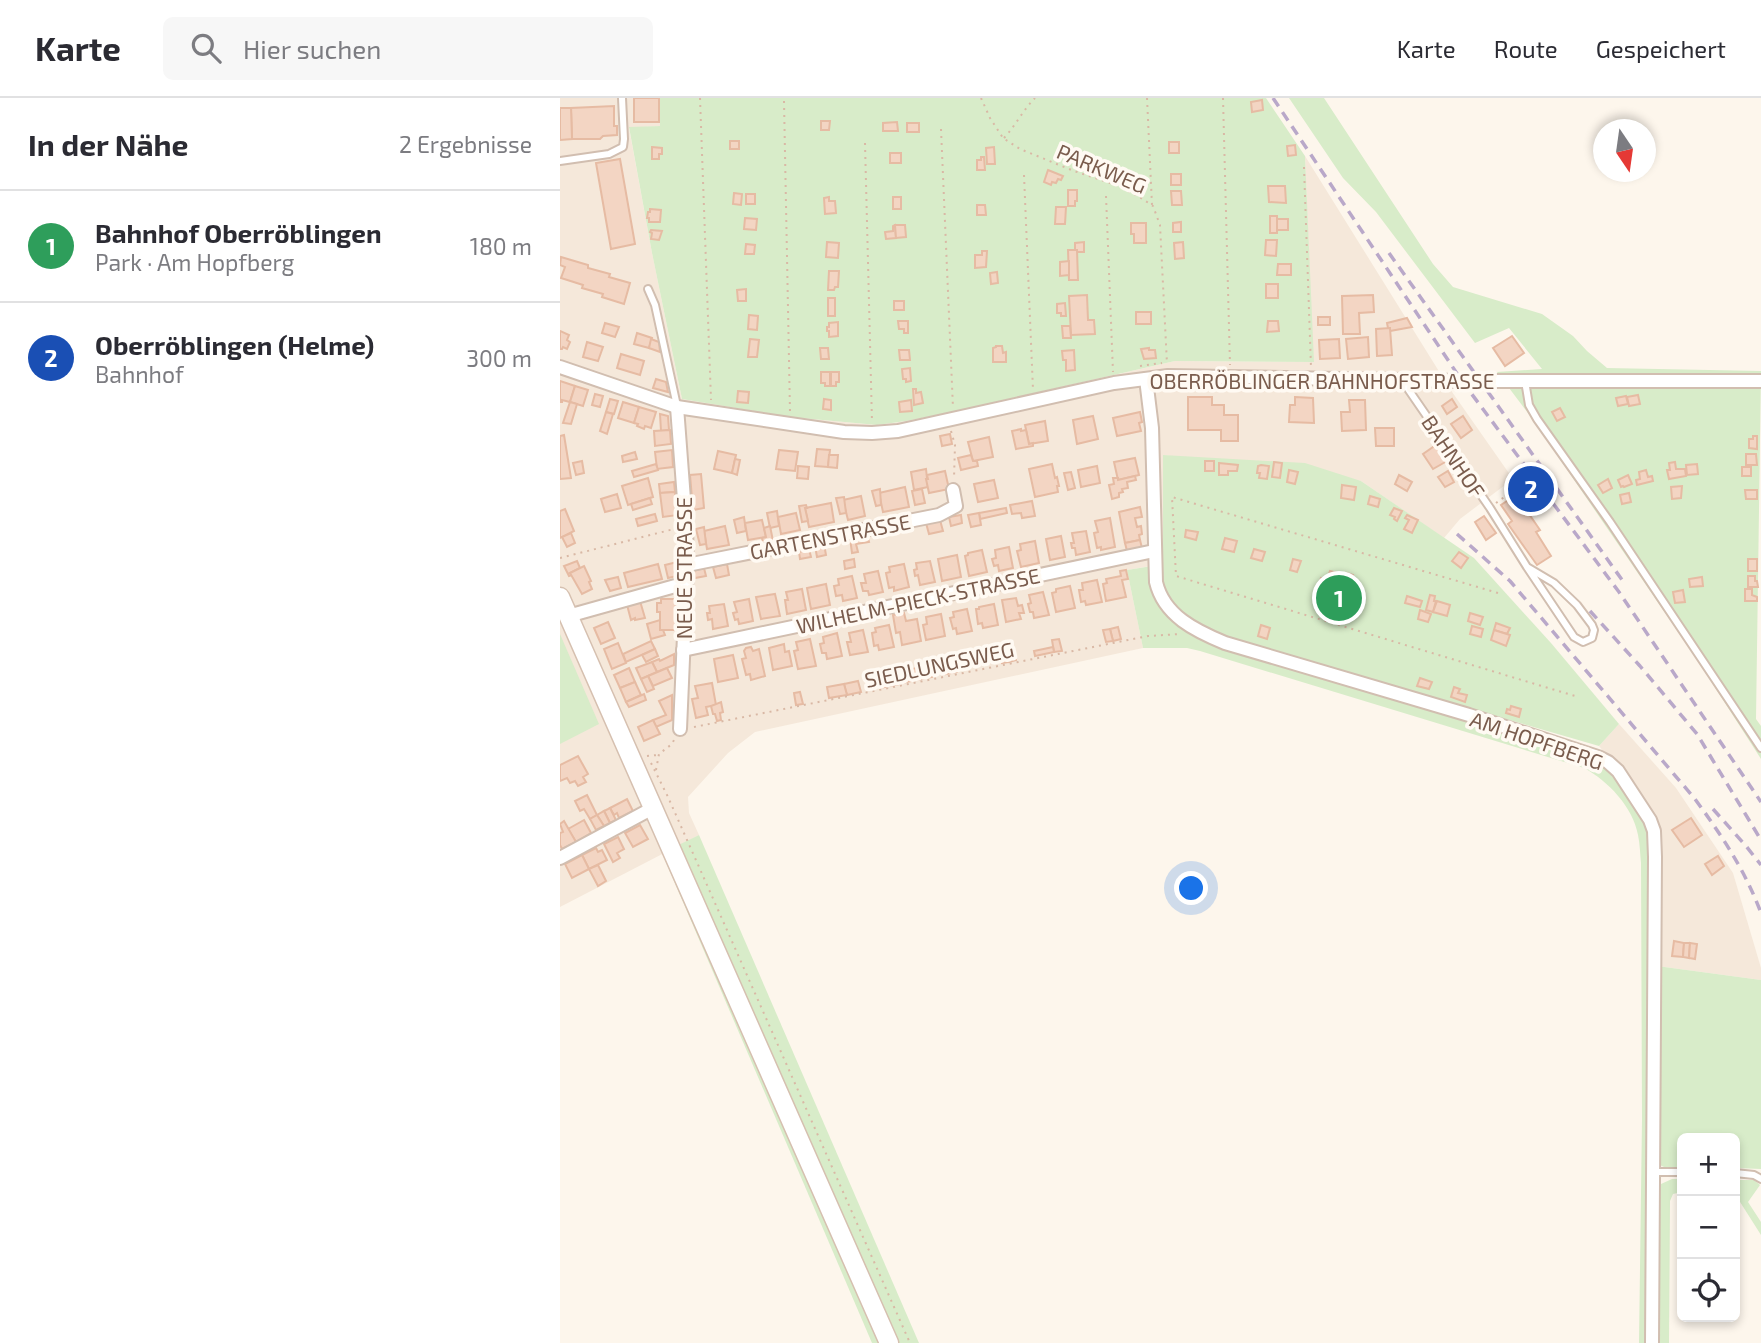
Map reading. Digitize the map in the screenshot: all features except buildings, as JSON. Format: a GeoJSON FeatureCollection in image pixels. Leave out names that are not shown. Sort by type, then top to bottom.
{"type":"FeatureCollection","features":[{"type":"Feature","properties":{"kind":"main road"},"geometry":{"type":"LineString","coordinates":[[560,597],[889,1343]]}},
{"type":"Feature","properties":{"kind":"street","name":"OBERRÖBLINGER BAHNHOFSTRASSE"},"geometry":{"type":"LineString","coordinates":[[560,367],[677,407],[844,432],[872,433],[898,431],[1114,383],[1168,376],[1761,381]]}},
{"type":"Feature","properties":{"kind":"street","name":"AM HOPFBERG"},"geometry":{"type":"LineString","coordinates":[[1146,379],[1152,428],[1156,582],[1164,603],[1180,620],[1204,635],[1225,643],[1469,715],[1598,757],[1618,771],[1650,820],[1654,831],[1652,1343]]}},
{"type":"Feature","properties":{"kind":"street","name":"NEUE STRASSE"},"geometry":{"type":"LineString","coordinates":[[677,407],[687,565],[680,729]]}},
{"type":"Feature","properties":{"kind":"street","name":"GARTENSTRASSE"},"geometry":{"type":"LineString","coordinates":[[687,565],[939,515],[956,506],[953,490]]}},
{"type":"Feature","properties":{"kind":"street","name":"WILHELM-PIECK-STRASSE"},"geometry":{"type":"LineString","coordinates":[[683,650],[1154,551]]}},
{"type":"Feature","properties":{"kind":"street"},"geometry":{"type":"LineString","coordinates":[[568,616],[686,583]]}},
{"type":"Feature","properties":{"kind":"street"},"geometry":{"type":"LineString","coordinates":[[560,858],[653,808]]}},
{"type":"Feature","properties":{"kind":"lane"},"geometry":{"type":"LineString","coordinates":[[560,161],[609,154],[622,147],[622,98]]}},
{"type":"Feature","properties":{"kind":"lane"},"geometry":{"type":"LineString","coordinates":[[648,289],[655,305],[677,407]]}},
{"type":"Feature","properties":{"kind":"lane","name":"BAHNHOF"},"geometry":{"type":"LineString","coordinates":[[1406,380],[1406,386],[1490,508],[1527,567],[1574,637],[1583,642],[1592,638],[1592,625],[1577,605],[1554,583],[1527,567]]}},
{"type":"Feature","properties":{"kind":"lane"},"geometry":{"type":"LineString","coordinates":[[1525,381],[1529,405],[1537,419],[1625,544],[1761,748]]}},
{"type":"Feature","properties":{"kind":"lane"},"geometry":{"type":"LineString","coordinates":[[1653,1172],[1677,1172]]}},
{"type":"Feature","properties":{"kind":"lane"},"geometry":{"type":"LineString","coordinates":[[1740,1174],[1754,1175],[1761,1179]]}},
{"type":"Feature","properties":{"kind":"path"},"geometry":{"type":"LineString","coordinates":[[700,98],[712,412]]}},
{"type":"Feature","properties":{"kind":"path"},"geometry":{"type":"LineString","coordinates":[[981,98],[1003,138],[1035,98]]}},
{"type":"Feature","properties":{"kind":"path"},"geometry":{"type":"LineString","coordinates":[[1147,98],[1153,206]]}},
{"type":"Feature","properties":{"kind":"path"},"geometry":{"type":"LineString","coordinates":[[1223,98],[1230,377]]}},
{"type":"Feature","properties":{"kind":"path"},"geometry":{"type":"LineString","coordinates":[[784,101],[790,424]]}},
{"type":"Feature","properties":{"kind":"path"},"geometry":{"type":"LineString","coordinates":[[941,129],[951,420],[955,445],[953,490]]}},
{"type":"Feature","properties":{"kind":"path","name":"PARKWEG"},"geometry":{"type":"LineString","coordinates":[[1003,138],[1020,149],[1116,185],[1153,206],[1160,225],[1167,363],[1139,367]]}},
{"type":"Feature","properties":{"kind":"path"},"geometry":{"type":"LineString","coordinates":[[865,143],[872,420],[879,420]]}},
{"type":"Feature","properties":{"kind":"path"},"geometry":{"type":"LineString","coordinates":[[1304,167],[1312,379]]}},
{"type":"Feature","properties":{"kind":"path"},"geometry":{"type":"LineString","coordinates":[[1024,175],[1034,401]]}},
{"type":"Feature","properties":{"kind":"path"},"geometry":{"type":"LineString","coordinates":[[1105,196],[1114,383]]}},
{"type":"Feature","properties":{"kind":"path"},"geometry":{"type":"LineString","coordinates":[[1490,508],[1522,484],[1540,478]]}},
{"type":"Feature","properties":{"kind":"path"},"geometry":{"type":"LineString","coordinates":[[1499,593],[1172,497],[1176,576],[1575,696]]}},
{"type":"Feature","properties":{"kind":"path"},"geometry":{"type":"LineString","coordinates":[[560,558],[686,526]]}},
{"type":"Feature","properties":{"kind":"path","name":"SIEDLUNGSWEG"},"geometry":{"type":"LineString","coordinates":[[680,729],[1148,636],[1204,635]]}},
{"type":"Feature","properties":{"kind":"path"},"geometry":{"type":"LineString","coordinates":[[644,756],[659,754],[672,744],[680,729]]}},
{"type":"Feature","properties":{"kind":"path"},"geometry":{"type":"LineString","coordinates":[[656,771],[659,754]]}},
{"type":"Feature","properties":{"kind":"path"},"geometry":{"type":"LineString","coordinates":[[677,819],[911,1343]]}},
{"type":"Feature","properties":{"kind":"shaded area"},"geometry":{"type":"Polygon","coordinates":[[[560,98],[660,98],[660,126],[629,128],[682,399],[790,417],[877,425],[948,413],[1175,361],[1313,362],[1305,156],[1450,389],[1513,479],[1460,519],[1444,538],[1361,481],[1163,455],[1163,564],[1127,570],[1143,648],[755,732],[728,753],[688,797],[689,813],[699,835],[560,907],[560,98]]]}},
{"type":"Feature","properties":{"kind":"shaded area"},"geometry":{"type":"Polygon","coordinates":[[[1619,724],[1676,788],[1733,873],[1761,968],[1761,980],[1657,966],[1657,826],[1618,768],[1599,746],[1619,724]]]}},
{"type":"Feature","properties":{"kind":"green space"},"geometry":{"type":"Polygon","coordinates":[[[660,98],[1266,98],[1305,156],[1314,362],[1175,361],[947,413],[877,425],[790,417],[682,399],[629,127],[660,126],[660,98]]]}},
{"type":"Feature","properties":{"kind":"green space"},"geometry":{"type":"Polygon","coordinates":[[[1289,98],[1324,98],[1433,264],[1453,287],[1542,314],[1573,336],[1607,368],[1761,371],[1756,719],[1761,726],[1761,759],[1696,658],[1531,417],[1497,372],[1542,369],[1509,328],[1475,343],[1376,212],[1343,178],[1289,98]]]}},
{"type":"Feature","properties":{"kind":"green space"},"geometry":{"type":"Polygon","coordinates":[[[1163,455],[1305,463],[1361,481],[1474,558],[1619,724],[1599,746],[1214,634],[1198,625],[1179,611],[1163,589],[1163,455]]]}},
{"type":"Feature","properties":{"kind":"green space"},"geometry":{"type":"Polygon","coordinates":[[[1152,566],[1152,589],[1157,601],[1185,628],[1593,759],[1614,773],[1650,830],[1648,1343],[1639,1343],[1641,863],[1639,838],[1625,805],[1602,780],[1584,768],[1200,651],[1187,648],[1143,648],[1127,570],[1152,566]]]}},
{"type":"Feature","properties":{"kind":"green space"},"geometry":{"type":"Polygon","coordinates":[[[560,634],[599,724],[560,744],[560,634]]]}},
{"type":"Feature","properties":{"kind":"green space"},"geometry":{"type":"Polygon","coordinates":[[[699,835],[919,1343],[872,1343],[662,853],[699,835]]]}},
{"type":"Feature","properties":{"kind":"green space"},"geometry":{"type":"Polygon","coordinates":[[[1657,966],[1761,980],[1761,1169],[1740,1168],[1740,1133],[1677,1133],[1677,1168],[1665,1167],[1657,1161],[1657,966]]]}},
{"type":"Feature","properties":{"kind":"green space"},"geometry":{"type":"Polygon","coordinates":[[[1677,1179],[1677,1193],[1673,1194],[1670,1201],[1669,1343],[1657,1343],[1658,1189],[1661,1184],[1677,1179]]]}},
{"type":"Feature","properties":{"kind":"green space"},"geometry":{"type":"Polygon","coordinates":[[[1740,1180],[1754,1180],[1760,1185],[1748,1202],[1761,1222],[1761,1235],[1740,1202],[1740,1180]]]}},
{"type":"Feature","properties":{"kind":"railway"},"geometry":{"type":"LineString","coordinates":[[1273,98],[1462,381],[1619,592],[1761,802]]}},
{"type":"Feature","properties":{"kind":"railway"},"geometry":{"type":"LineString","coordinates":[[1389,253],[1625,584]]}},
{"type":"Feature","properties":{"kind":"railway"},"geometry":{"type":"LineString","coordinates":[[1457,534],[1510,581],[1695,799],[1732,854],[1761,913]]}},
{"type":"Feature","properties":{"kind":"railway"},"geometry":{"type":"LineString","coordinates":[[1590,611],[1697,734],[1761,840]]}},
{"type":"Feature","properties":{"kind":"railway"},"geometry":{"type":"LineString","coordinates":[[1713,809],[1761,865]]}},
{"type":"Feature","properties":{"kind":"place","name":"Oberröblingen (Helme)"},"geometry":{"type":"Point","coordinates":[1531,489]}},
{"type":"Feature","properties":{"kind":"place","name":"Bahnhof Oberröblingen"},"geometry":{"type":"Point","coordinates":[1339,598]}}]}
